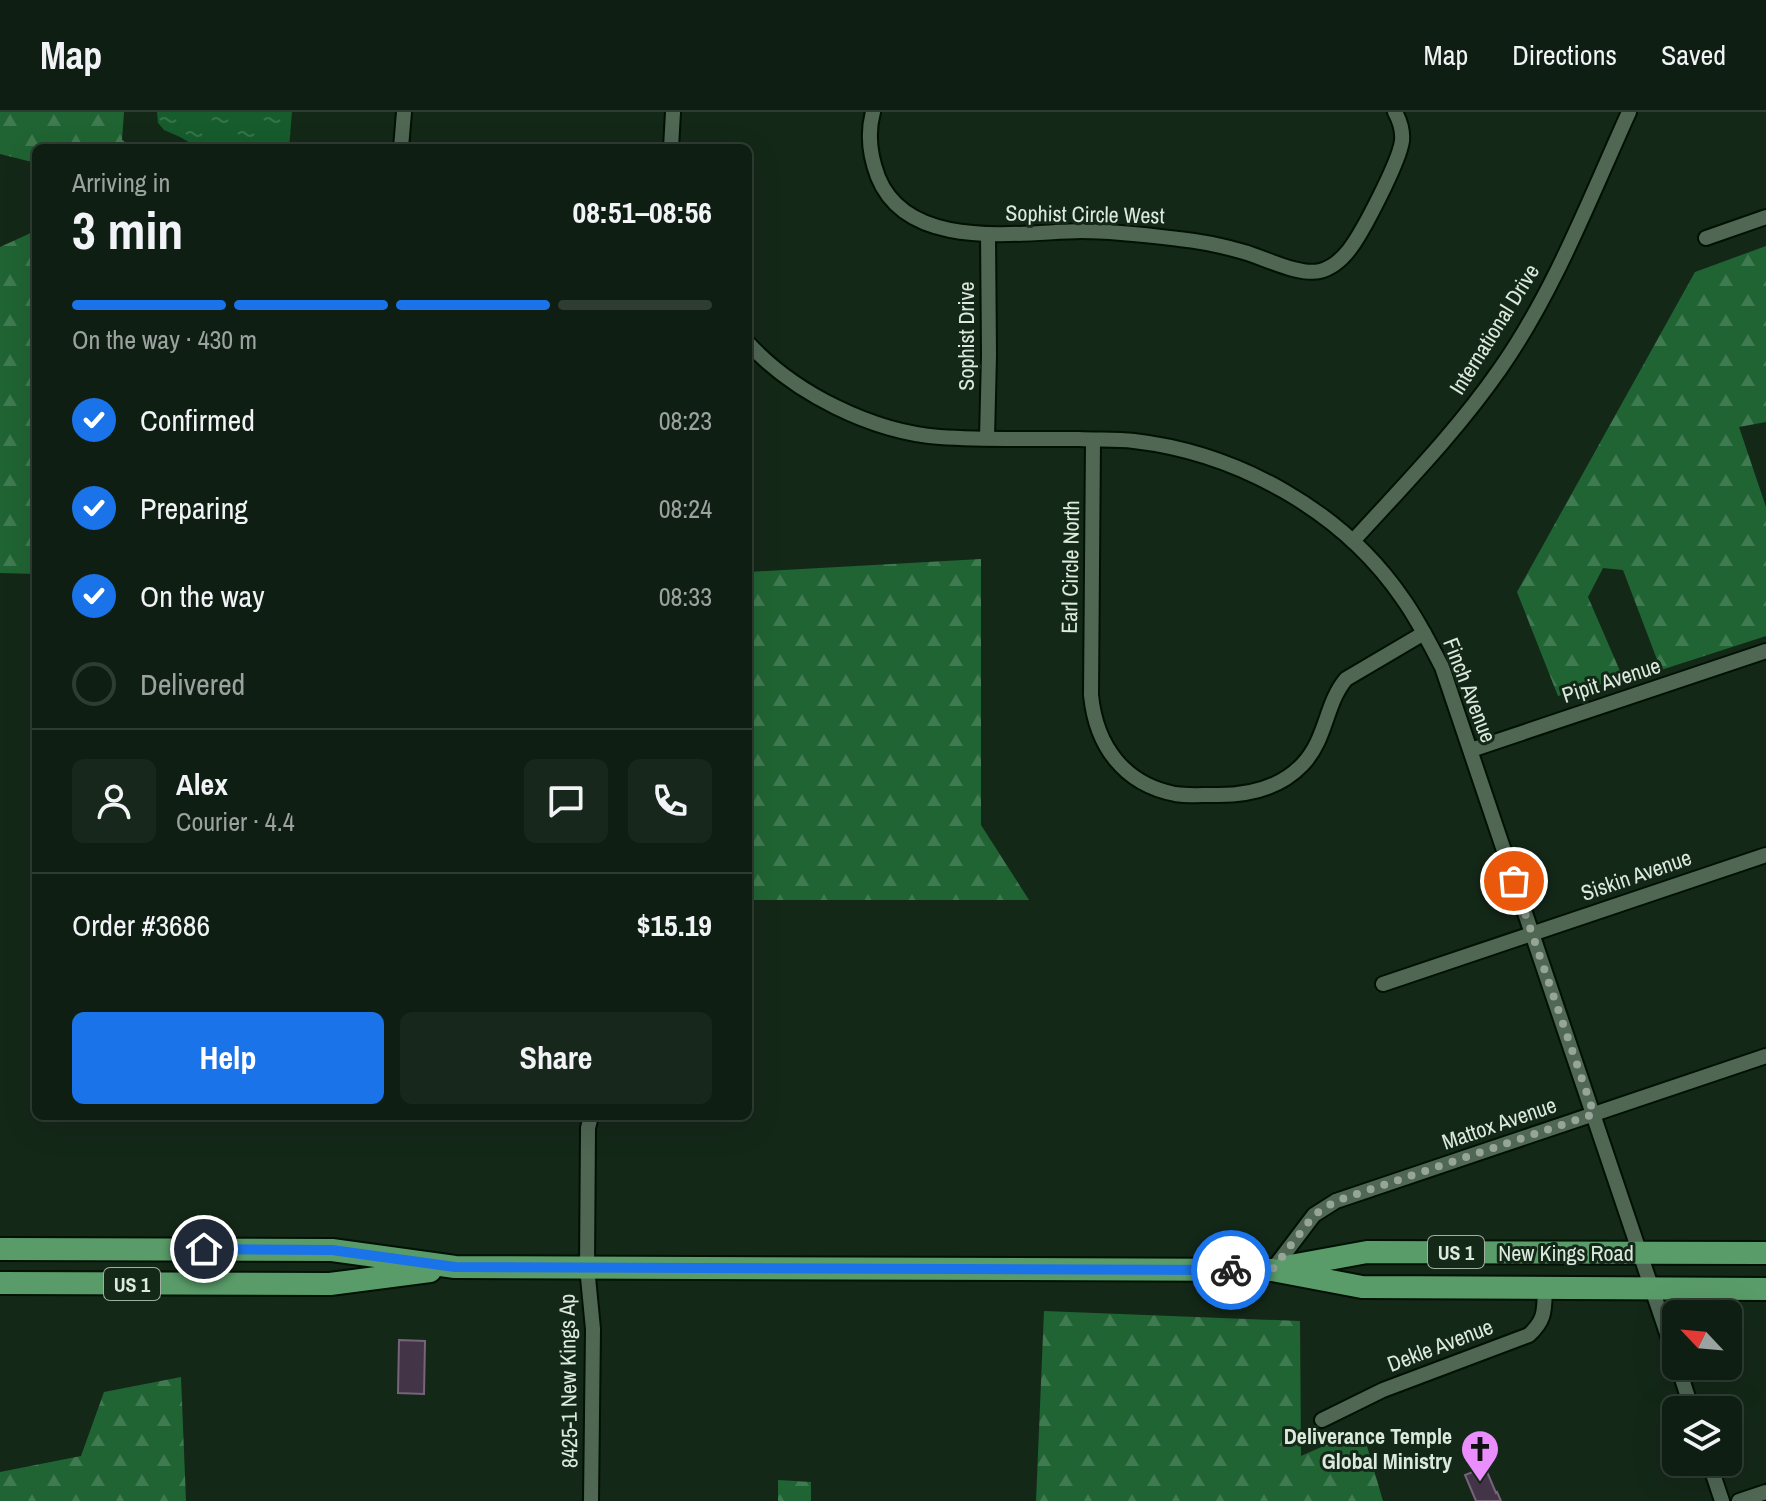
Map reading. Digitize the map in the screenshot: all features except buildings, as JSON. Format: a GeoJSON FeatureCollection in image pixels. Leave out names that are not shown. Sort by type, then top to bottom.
{"type":"FeatureCollection","features":[{"type":"Feature","properties":{"kind":"highway","name":"New Kings Road"},"geometry":{"type":"LineString","coordinates":[[0,1249],[332,1250],[455,1267]]}},
{"type":"Feature","properties":{"kind":"highway","name":"New Kings Road"},"geometry":{"type":"LineString","coordinates":[[1272,1270],[1367,1252],[1766,1253]]}},
{"type":"Feature","properties":{"kind":"highway","name":"New Kings Road"},"geometry":{"type":"LineString","coordinates":[[0,1283],[330,1284],[455,1267],[587,1267],[1272,1270],[1362,1287],[1766,1289]]}},
{"type":"Feature","properties":{"kind":"street"},"geometry":{"type":"LineString","coordinates":[[401,144],[404,112]]}},
{"type":"Feature","properties":{"kind":"street"},"geometry":{"type":"LineString","coordinates":[[671,144],[673,112]]}},
{"type":"Feature","properties":{"kind":"street","name":"Sophist Circle West"},"geometry":{"type":"LineString","coordinates":[[873,112],[869,143],[880,183],[909,215],[928,226],[988,234],[1084,231],[1139,234],[1243,252],[1308,272],[1335,265],[1359,235],[1396,161],[1402,130],[1396,114]]}},
{"type":"Feature","properties":{"kind":"street","name":"International Drive"},"geometry":{"type":"LineString","coordinates":[[1353,541],[1465,417],[1502,367],[1555,273],[1629,112]]}},
{"type":"Feature","properties":{"kind":"street"},"geometry":{"type":"LineString","coordinates":[[1706,238],[1766,217]]}},
{"type":"Feature","properties":{"kind":"street","name":"Sophist Drive"},"geometry":{"type":"LineString","coordinates":[[987,438],[988,234]]}},
{"type":"Feature","properties":{"kind":"street","name":"Finch Avenue"},"geometry":{"type":"LineString","coordinates":[[752,347],[809,392],[865,419],[901,431],[938,437],[1131,440],[1173,447],[1218,461],[1279,488],[1310,507],[1353,541],[1377,566],[1402,598],[1442,667],[1662,1318]]}},
{"type":"Feature","properties":{"kind":"street","name":"Earl Circle North"},"geometry":{"type":"LineString","coordinates":[[1093,440],[1093,715],[1099,735],[1112,757],[1130,774],[1151,787],[1178,795],[1229,796],[1255,792],[1281,782],[1302,766],[1316,746],[1338,689],[1346,679],[1424,633]]}},
{"type":"Feature","properties":{"kind":"street","name":"Pipit Avenue"},"geometry":{"type":"LineString","coordinates":[[1471,750],[1766,651]]}},
{"type":"Feature","properties":{"kind":"street","name":"Siskin Avenue"},"geometry":{"type":"LineString","coordinates":[[1383,984],[1766,855]]}},
{"type":"Feature","properties":{"kind":"street","name":"Mattox Avenue"},"geometry":{"type":"LineString","coordinates":[[1272,1270],[1314,1215],[1336,1201],[1766,1056]]}},
{"type":"Feature","properties":{"kind":"street","name":"8425-1 New Kings Ap"},"geometry":{"type":"LineString","coordinates":[[590,1120],[587,1267],[593,1329],[591,1501]]}},
{"type":"Feature","properties":{"kind":"street","name":"Dekle Avenue"},"geometry":{"type":"LineString","coordinates":[[1322,1420],[1383,1390],[1529,1335],[1539,1325],[1544,1311],[1545,1288]]}},
{"type":"Feature","properties":{"kind":"street"},"geometry":{"type":"LineString","coordinates":[[1714,1476],[1722,1501]]}},
{"type":"Feature","properties":{"kind":"street"},"geometry":{"type":"LineString","coordinates":[[1739,1501],[1766,1492]]}},
{"type":"Feature","properties":{"kind":"green space"},"geometry":{"type":"Polygon","coordinates":[[[0,112],[124,112],[122,140],[128,144],[32,144],[32,162],[0,154],[0,112]]]}},
{"type":"Feature","properties":{"kind":"green space"},"geometry":{"type":"Polygon","coordinates":[[[32,232],[32,574],[0,573],[0,247],[32,232]]]}},
{"type":"Feature","properties":{"kind":"green space"},"geometry":{"type":"Polygon","coordinates":[[[1766,246],[1766,422],[1739,427],[1766,507],[1766,636],[1661,670],[1623,570],[1603,568],[1588,597],[1623,678],[1558,696],[1517,592],[1695,272],[1766,246]]]}},
{"type":"Feature","properties":{"kind":"green space"},"geometry":{"type":"Polygon","coordinates":[[[981,559],[981,825],[1029,900],[752,900],[752,572],[981,559]]]}},
{"type":"Feature","properties":{"kind":"green space"},"geometry":{"type":"Polygon","coordinates":[[[1044,1311],[1300,1321],[1301,1456],[1362,1429],[1383,1501],[1036,1501],[1044,1311]]]}},
{"type":"Feature","properties":{"kind":"green space"},"geometry":{"type":"Polygon","coordinates":[[[181,1377],[186,1501],[0,1501],[0,1472],[81,1456],[104,1392],[181,1377]]]}},
{"type":"Feature","properties":{"kind":"green space"},"geometry":{"type":"Polygon","coordinates":[[[778,1480],[811,1482],[811,1501],[778,1501],[778,1480]]]}},
{"type":"Feature","properties":{"kind":"water"},"geometry":{"type":"Polygon","coordinates":[[[157,112],[292,112],[289,144],[192,144],[164,130],[158,123],[157,112]]]}},
{"type":"Feature","properties":{"kind":"way so far"},"geometry":{"type":"LineString","coordinates":[[1231,1270],[1272,1270],[1314,1215],[1336,1201],[1594,1114],[1514,881]]}},
{"type":"Feature","properties":{"kind":"place","name":"Deliverance Temple Global Ministry"},"geometry":{"type":"Point","coordinates":[1480,1483]}},
{"type":"Feature","properties":{"kind":"route"},"geometry":{"type":"LineString","coordinates":[[204,1249],[332,1250],[455,1267],[1231,1270]]}}]}
